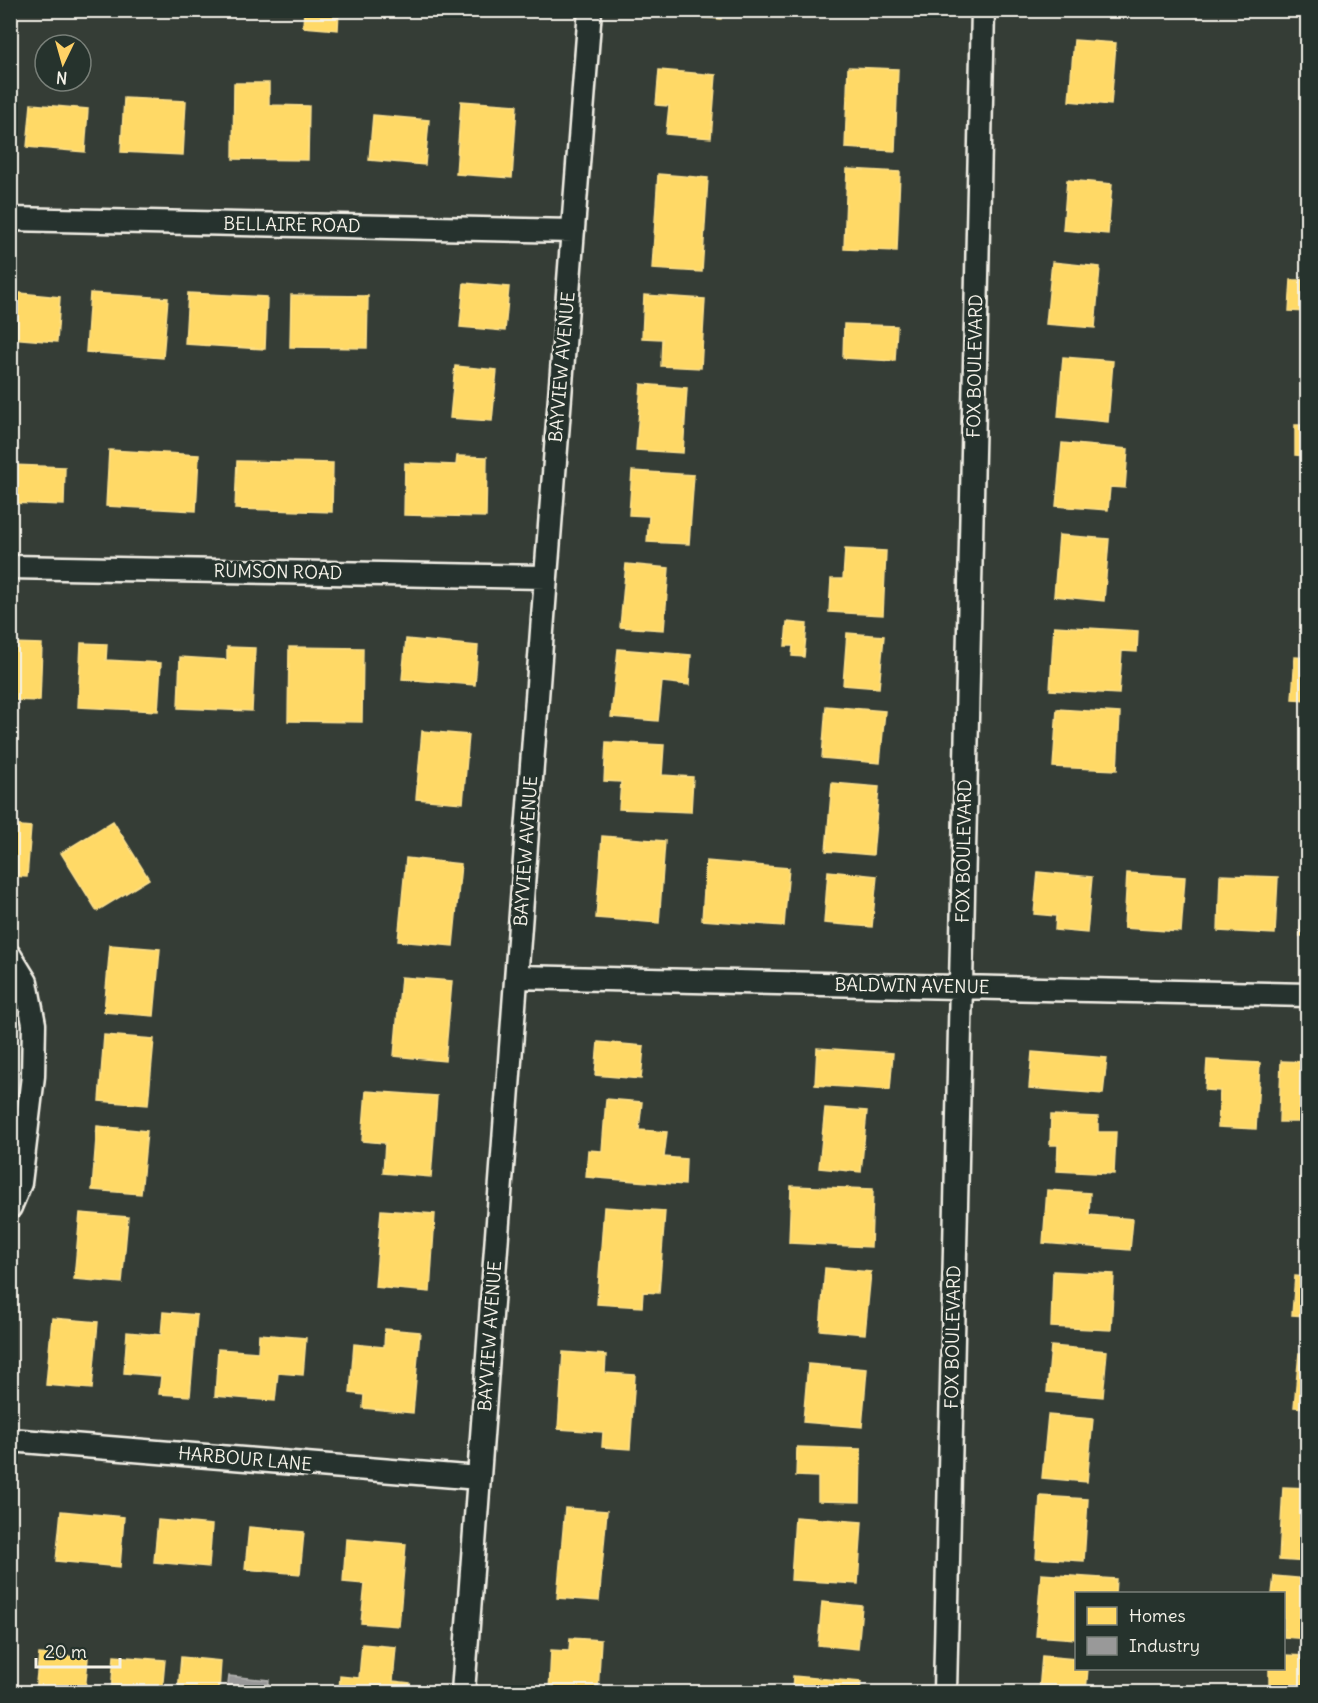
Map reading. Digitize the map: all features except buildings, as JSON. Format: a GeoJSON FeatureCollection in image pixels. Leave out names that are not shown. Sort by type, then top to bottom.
{"type":"FeatureCollection","features":[{"type":"Feature","properties":{"kind":"street","name":"BAYVIEW AVENUE"},"geometry":{"type":"LineString","coordinates":[[463,1692],[590,10]]}},
{"type":"Feature","properties":{"kind":"street","name":"FOX BOULEVARD"},"geometry":{"type":"LineString","coordinates":[[945,1692],[982,10]]}},
{"type":"Feature","properties":{"kind":"street","name":"BELLAIRE ROAD"},"geometry":{"type":"LineString","coordinates":[[10,219],[573,231]]}},
{"type":"Feature","properties":{"kind":"street","name":"RUMSON ROAD"},"geometry":{"type":"LineString","coordinates":[[10,567],[546,577]]}},
{"type":"Feature","properties":{"kind":"street"},"geometry":{"type":"LineString","coordinates":[[10,956],[26,982],[34,1024],[33,1076],[20,1183],[10,1207]]}},
{"type":"Feature","properties":{"kind":"street","name":"BALDWIN AVENUE"},"geometry":{"type":"LineString","coordinates":[[517,977],[1308,995]]}},
{"type":"Feature","properties":{"kind":"street","name":"HARBOUR LANE"},"geometry":{"type":"LineString","coordinates":[[10,1440],[480,1478]]}}]}
